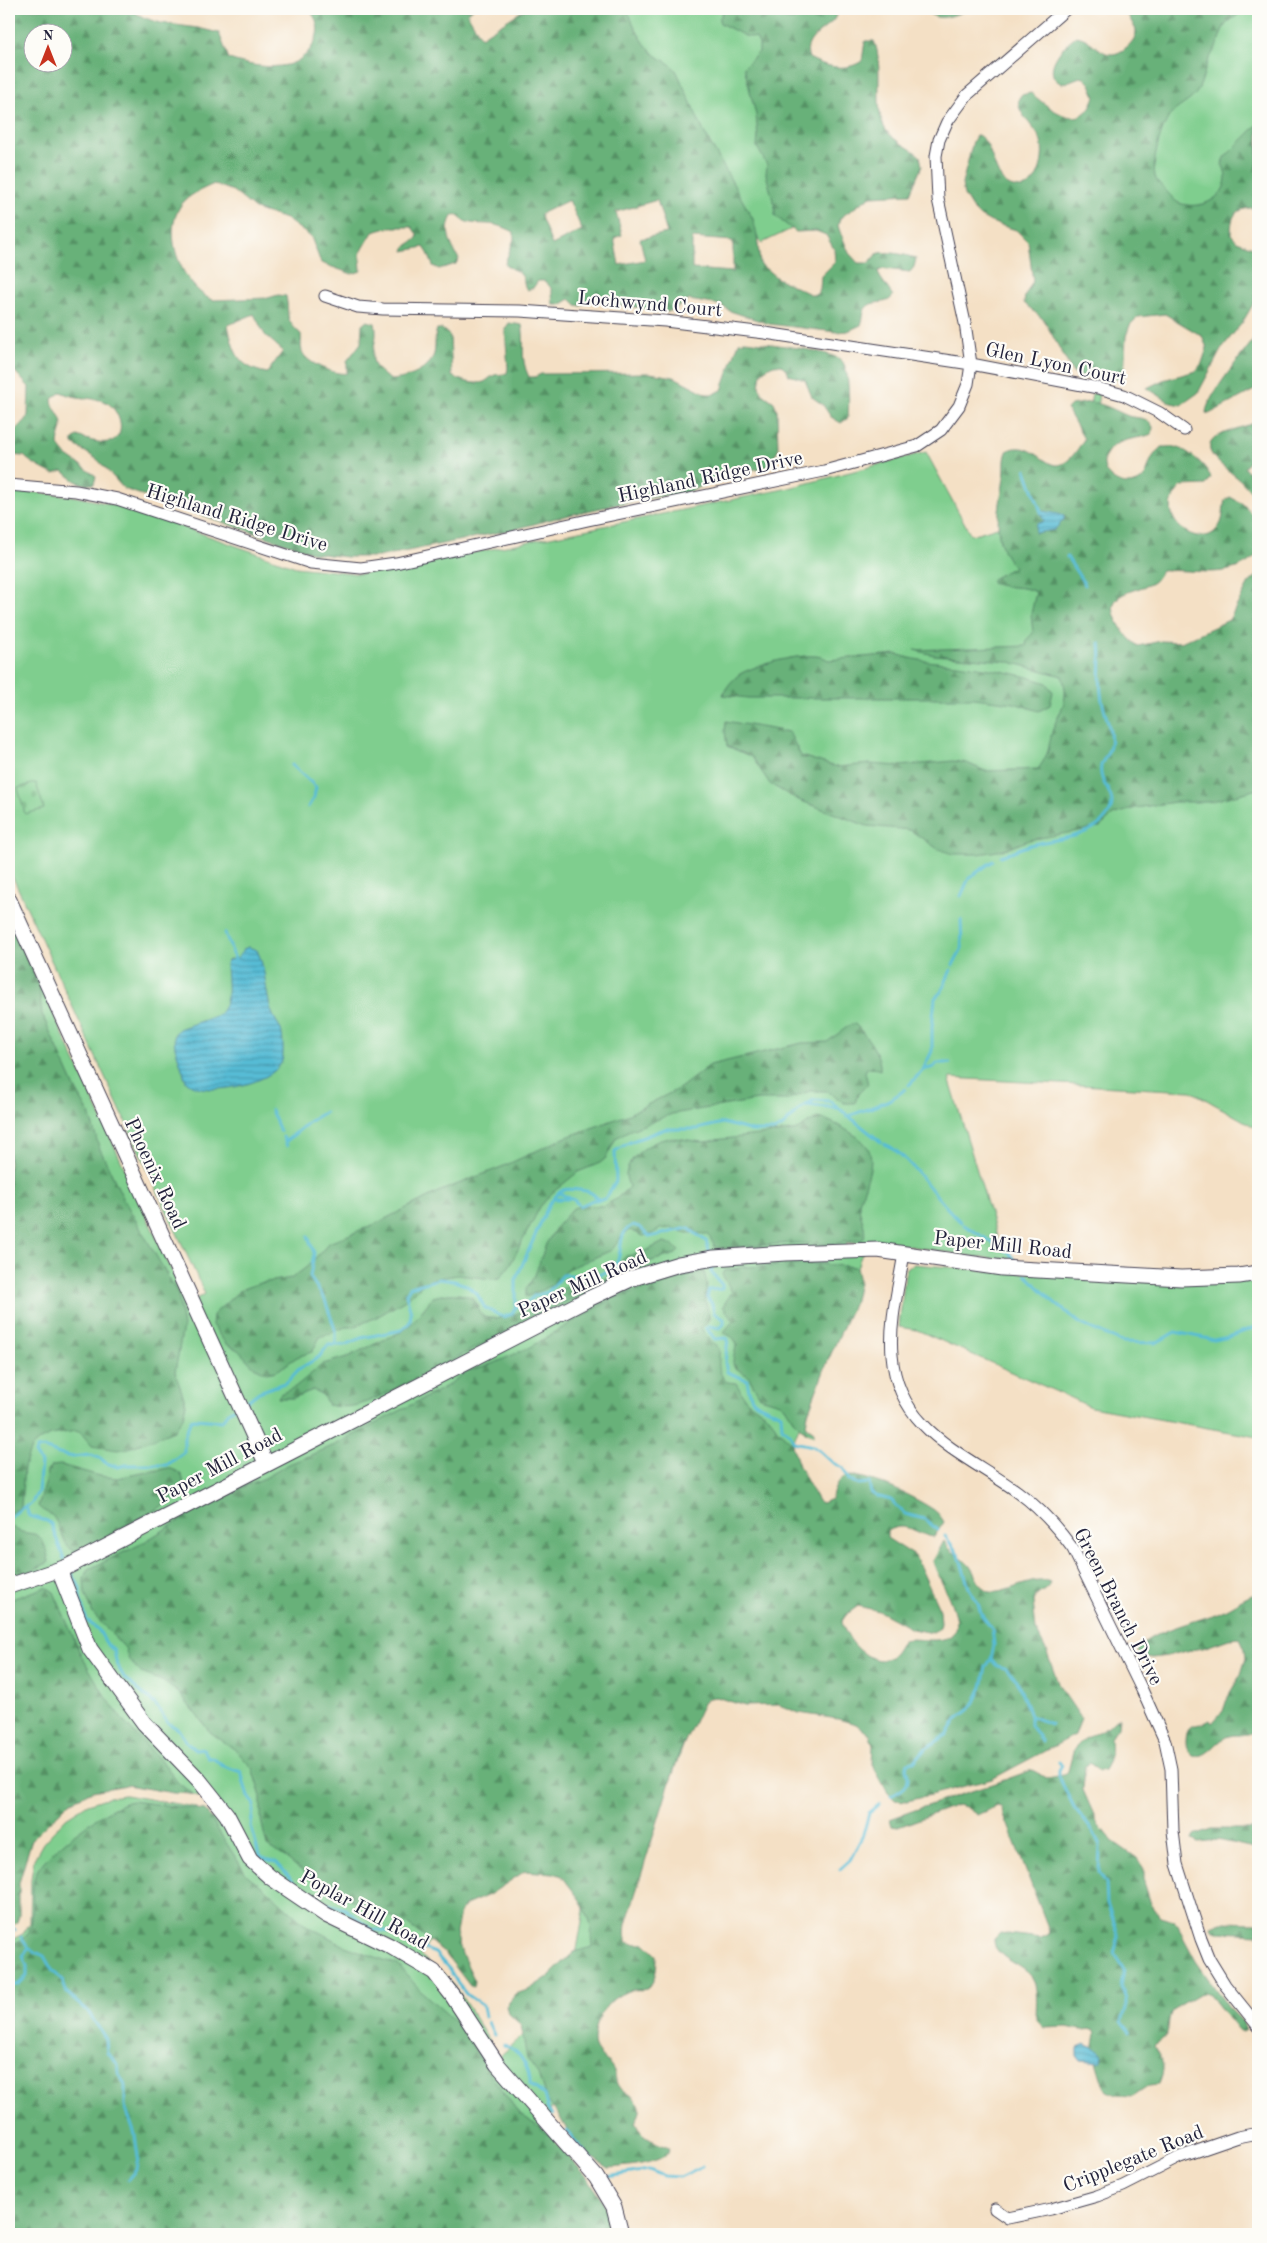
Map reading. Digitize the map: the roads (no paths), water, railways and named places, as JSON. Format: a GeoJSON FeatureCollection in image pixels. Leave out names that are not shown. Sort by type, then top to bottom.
{"type":"FeatureCollection","features":[{"type":"Feature","properties":{"kind":"street","name":"Highland Ridge Drive"},"geometry":{"type":"LineString","coordinates":[[9,485],[76,491],[117,498],[311,563],[361,568],[824,472],[917,446],[940,430],[956,412],[964,396],[971,364],[965,323],[938,199],[936,165],[939,140],[947,122],[968,95],[1066,9]]}},
{"type":"Feature","properties":{"kind":"street","name":"Lochwynd Court"},"geometry":{"type":"LineString","coordinates":[[325,296],[358,307],[383,309],[520,311],[661,320],[765,333],[971,364]]}},
{"type":"Feature","properties":{"kind":"street","name":"Glen Lyon Court"},"geometry":{"type":"LineString","coordinates":[[971,364],[1090,386],[1124,395],[1160,413],[1184,430]]}},
{"type":"Feature","properties":{"kind":"street","name":"Phoenix Road"},"geometry":{"type":"LineString","coordinates":[[9,900],[266,1463]]}},
{"type":"Feature","properties":{"kind":"street","name":"Paper Mill Road"},"geometry":{"type":"LineString","coordinates":[[9,1586],[59,1570],[586,1300],[654,1271],[679,1264],[749,1254],[857,1250],[904,1253],[1002,1268],[1181,1278],[1239,1276],[1258,1273]]}},
{"type":"Feature","properties":{"kind":"street","name":"Green Branch Drive"},"geometry":{"type":"LineString","coordinates":[[904,1253],[892,1336],[894,1369],[902,1397],[925,1428],[1038,1507],[1073,1549],[1165,1741],[1171,1769],[1173,1831],[1177,1864],[1201,1939],[1209,1959],[1224,1985],[1258,2026]]}},
{"type":"Feature","properties":{"kind":"street","name":"Poplar Hill Road"},"geometry":{"type":"LineString","coordinates":[[59,1570],[90,1649],[144,1723],[199,1780],[227,1815],[250,1859],[264,1873],[326,1915],[390,1946],[434,1972],[452,1995],[497,2064],[596,2178],[614,2207],[621,2234]]}},
{"type":"Feature","properties":{"kind":"street","name":"Cripplegate Road"},"geometry":{"type":"LineString","coordinates":[[995,2210],[1008,2218],[1074,2204],[1123,2186],[1180,2157],[1238,2137],[1258,2133]]}},
{"type":"Feature","properties":{"kind":"water"},"geometry":{"type":"Polygon","coordinates":[[[1043,511],[1064,515],[1064,520],[1054,530],[1035,533],[1036,524],[1044,521],[1040,513],[1043,511]]]}},
{"type":"Feature","properties":{"kind":"water"},"geometry":{"type":"Polygon","coordinates":[[[248,947],[257,950],[262,965],[271,1010],[282,1033],[282,1061],[276,1069],[253,1082],[222,1089],[207,1089],[195,1086],[186,1081],[175,1047],[174,1035],[179,1029],[218,1015],[227,998],[226,963],[238,957],[248,947]]]}},
{"type":"Feature","properties":{"kind":"water"},"geometry":{"type":"Polygon","coordinates":[[[1085,2044],[1099,2050],[1103,2054],[1102,2061],[1081,2060],[1078,2056],[1078,2047],[1085,2044]]]}},
{"type":"Feature","properties":{"kind":"waterway"},"geometry":{"type":"LineString","coordinates":[[1026,470],[1041,512]]}},
{"type":"Feature","properties":{"kind":"waterway"},"geometry":{"type":"LineString","coordinates":[[1067,557],[1085,585]]}},
{"type":"Feature","properties":{"kind":"waterway"},"geometry":{"type":"LineString","coordinates":[[1001,856],[1030,845],[1079,835],[1102,822],[1109,813],[1112,799],[1103,781],[1101,766],[1111,738],[1101,693],[1100,643]]}},
{"type":"Feature","properties":{"kind":"waterway"},"geometry":{"type":"LineString","coordinates":[[292,765],[316,787],[314,797],[308,807]]}},
{"type":"Feature","properties":{"kind":"waterway"},"geometry":{"type":"LineString","coordinates":[[961,896],[969,878],[993,861]]}},
{"type":"Feature","properties":{"kind":"waterway"},"geometry":{"type":"LineString","coordinates":[[953,965],[962,948],[961,920]]}},
{"type":"Feature","properties":{"kind":"waterway"},"geometry":{"type":"LineString","coordinates":[[225,933],[235,959]]}},
{"type":"Feature","properties":{"kind":"waterway"},"geometry":{"type":"LineString","coordinates":[[909,1085],[923,1070],[932,1051],[935,998],[941,992],[951,970]]}},
{"type":"Feature","properties":{"kind":"waterway"},"geometry":{"type":"LineString","coordinates":[[923,1070],[934,1067],[937,1063],[950,1063]]}},
{"type":"Feature","properties":{"kind":"waterway"},"geometry":{"type":"LineString","coordinates":[[847,1117],[886,1101],[900,1094],[905,1089]]}},
{"type":"Feature","properties":{"kind":"waterway"},"geometry":{"type":"LineString","coordinates":[[559,1193],[574,1200],[580,1206],[593,1200],[605,1199],[616,1181],[615,1151],[630,1142],[665,1129],[697,1129],[723,1123],[752,1131],[774,1131],[783,1126],[802,1107],[814,1100],[830,1101],[881,1142]]}},
{"type":"Feature","properties":{"kind":"waterway"},"geometry":{"type":"LineString","coordinates":[[806,1105],[837,1108]]}},
{"type":"Feature","properties":{"kind":"waterway"},"geometry":{"type":"LineString","coordinates":[[271,1110],[280,1131]]}},
{"type":"Feature","properties":{"kind":"waterway"},"geometry":{"type":"LineString","coordinates":[[285,1142],[310,1121],[325,1112]]}},
{"type":"Feature","properties":{"kind":"waterway"},"geometry":{"type":"LineString","coordinates":[[283,1137],[287,1146]]}},
{"type":"Feature","properties":{"kind":"waterway"},"geometry":{"type":"LineString","coordinates":[[884,1144],[903,1156],[961,1222]]}},
{"type":"Feature","properties":{"kind":"waterway"},"geometry":{"type":"LineString","coordinates":[[246,1402],[259,1392],[287,1382],[299,1369],[319,1357],[328,1345],[345,1345],[361,1338],[402,1330],[410,1322],[411,1313],[406,1294],[410,1287],[439,1279],[454,1281],[466,1285],[477,1294],[485,1308],[503,1317],[512,1314],[516,1306],[516,1279],[549,1204],[559,1192],[568,1189],[588,1191],[599,1200]]}},
{"type":"Feature","properties":{"kind":"waterway"},"geometry":{"type":"LineString","coordinates":[[554,1199],[572,1199]]}},
{"type":"Feature","properties":{"kind":"waterway"},"geometry":{"type":"LineString","coordinates":[[516,1306],[523,1306],[534,1296],[548,1292],[563,1275],[590,1278],[611,1269],[618,1261],[624,1233],[633,1225],[639,1227],[650,1237],[688,1228],[706,1241],[710,1254]]}},
{"type":"Feature","properties":{"kind":"waterway"},"geometry":{"type":"LineString","coordinates":[[964,1225],[1009,1253],[1018,1264]]}},
{"type":"Feature","properties":{"kind":"waterway"},"geometry":{"type":"LineString","coordinates":[[308,1236],[314,1253],[310,1277],[325,1300],[336,1332],[336,1345]]}},
{"type":"Feature","properties":{"kind":"waterway"},"geometry":{"type":"LineString","coordinates":[[713,1263],[711,1272],[722,1285],[722,1289],[709,1290],[707,1297],[712,1304],[714,1313],[724,1319],[724,1324],[720,1328],[709,1326],[706,1328],[715,1339],[728,1339],[725,1362],[727,1372],[747,1380],[751,1397],[756,1403],[781,1414],[782,1427],[790,1434],[794,1442],[813,1446],[833,1463],[843,1468],[849,1480],[858,1484],[869,1483],[871,1493],[891,1500],[905,1514],[924,1519],[938,1530]]}},
{"type":"Feature","properties":{"kind":"waterway"},"geometry":{"type":"LineString","coordinates":[[1026,1275],[1055,1303],[1081,1324],[1122,1342],[1156,1343],[1175,1332],[1214,1340],[1229,1337],[1258,1326]]}},
{"type":"Feature","properties":{"kind":"waterway"},"geometry":{"type":"LineString","coordinates":[[9,1519],[20,1509],[31,1504],[38,1492],[41,1463],[35,1454],[37,1449],[44,1448],[73,1457],[90,1455],[118,1467],[126,1465],[167,1465],[184,1452],[184,1437],[191,1420],[222,1421],[228,1412],[233,1409]]}},
{"type":"Feature","properties":{"kind":"waterway"},"geometry":{"type":"LineString","coordinates":[[26,1507],[29,1516],[51,1524],[64,1559]]}},
{"type":"Feature","properties":{"kind":"waterway"},"geometry":{"type":"LineString","coordinates":[[891,1796],[906,1786],[908,1782],[906,1769],[908,1763],[914,1762],[925,1749],[948,1734],[957,1719],[969,1710],[975,1702],[982,1687],[986,1667],[991,1659],[994,1645],[992,1629],[981,1614],[978,1603],[969,1588],[959,1555],[945,1536]]}},
{"type":"Feature","properties":{"kind":"waterway"},"geometry":{"type":"LineString","coordinates":[[72,1573],[80,1588],[80,1599],[87,1621],[98,1629],[106,1643],[114,1651],[117,1665],[125,1679],[155,1704],[168,1723],[178,1729],[188,1744],[195,1750],[204,1749],[208,1758],[213,1758],[221,1765],[241,1772],[248,1797],[254,1803],[251,1826],[259,1855],[276,1862],[299,1887],[310,1892],[318,1901],[345,1909],[372,1929],[396,1933],[409,1943],[435,1953],[450,1970],[467,1995],[483,2006],[485,2017]]}},
{"type":"Feature","properties":{"kind":"waterway"},"geometry":{"type":"LineString","coordinates":[[992,1660],[997,1666],[1005,1668],[1017,1680],[1030,1716],[1030,1725],[1042,1742]]}},
{"type":"Feature","properties":{"kind":"waterway"},"geometry":{"type":"LineString","coordinates":[[1030,1716],[1051,1724]]}},
{"type":"Feature","properties":{"kind":"waterway"},"geometry":{"type":"LineString","coordinates":[[1059,1762],[1062,1766],[1059,1771],[1059,1777],[1074,1807],[1094,1833],[1100,1845],[1099,1872],[1106,1883],[1107,1903],[1119,1936],[1114,1953],[1124,1970],[1121,1987],[1126,1999],[1126,2008],[1122,2022],[1130,2032]]}},
{"type":"Feature","properties":{"kind":"waterway"},"geometry":{"type":"LineString","coordinates":[[840,1869],[850,1860],[863,1835],[869,1813],[880,1804]]}},
{"type":"Feature","properties":{"kind":"waterway"},"geometry":{"type":"LineString","coordinates":[[9,1925],[15,1930]]}},
{"type":"Feature","properties":{"kind":"waterway"},"geometry":{"type":"LineString","coordinates":[[21,1937],[28,1948],[44,1956],[52,1970],[62,1980],[67,1993],[87,2010],[106,2039],[107,2053],[118,2064],[119,2075],[125,2084],[125,2106],[135,2135],[138,2157],[136,2170],[128,2179]]}},
{"type":"Feature","properties":{"kind":"waterway"},"geometry":{"type":"LineString","coordinates":[[9,1987],[19,1984],[27,1976],[27,1966],[23,1956],[28,1948]]}},
{"type":"Feature","properties":{"kind":"waterway"},"geometry":{"type":"LineString","coordinates":[[488,2022],[494,2035]]}},
{"type":"Feature","properties":{"kind":"waterway"},"geometry":{"type":"LineString","coordinates":[[504,2045],[515,2051],[522,2059],[529,2074],[530,2084],[544,2095],[548,2110],[552,2115]]}},
{"type":"Feature","properties":{"kind":"waterway"},"geometry":{"type":"LineString","coordinates":[[566,2131],[607,2177],[649,2170],[664,2176],[680,2177],[703,2166]]}}]}
